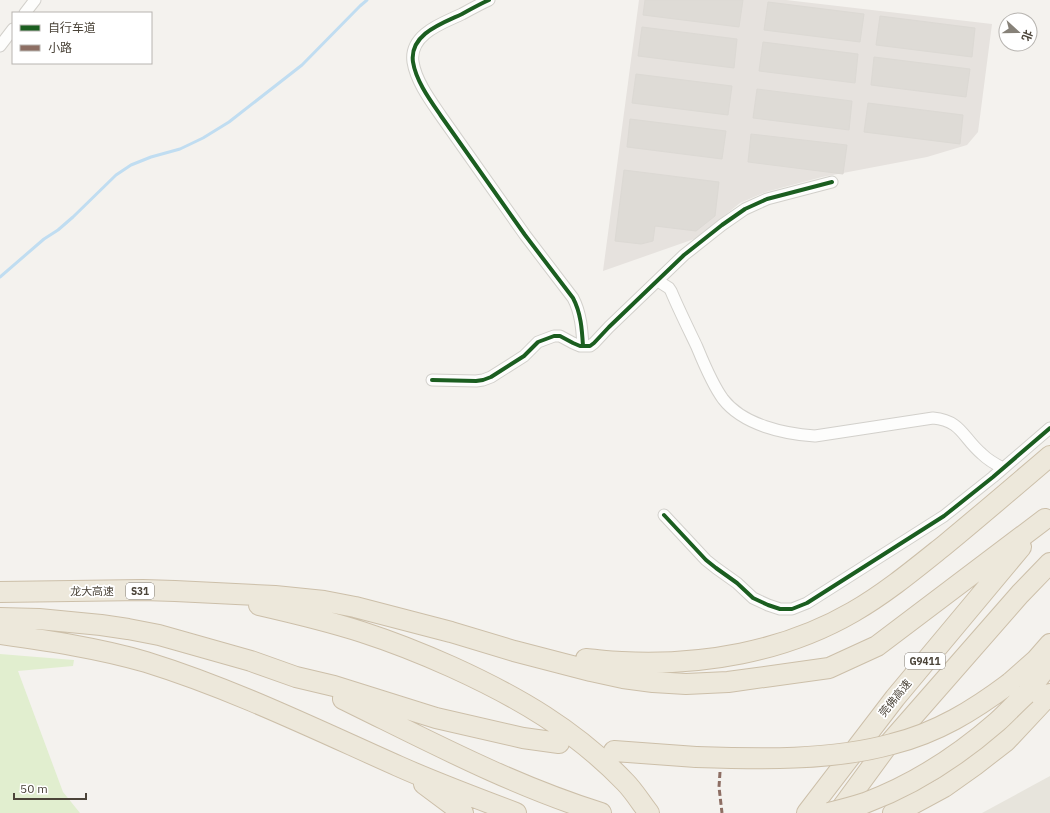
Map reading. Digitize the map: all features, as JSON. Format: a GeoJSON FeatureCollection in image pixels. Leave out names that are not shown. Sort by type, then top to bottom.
{"type":"FeatureCollection","features":[{"type":"Feature","properties":{"kind":"highway"},"geometry":{"type":"LineString","coordinates":[[514,651],[622,662],[685,662],[747,653],[775,645],[827,625],[853,612],[901,580],[969,525],[1050,456]]}},
{"type":"Feature","properties":{"kind":"highway"},"geometry":{"type":"LineString","coordinates":[[208,594],[275,596],[324,601],[355,607],[451,632],[514,651],[623,678],[686,684],[728,682],[829,668],[878,646],[1047,517]]}},
{"type":"Feature","properties":{"kind":"highway","name":"莞佛高速"},"geometry":{"type":"LineString","coordinates":[[806,813],[895,698],[1047,517]]}},
{"type":"Feature","properties":{"kind":"highway","name":"G9411"},"geometry":{"type":"LineString","coordinates":[[838,813],[887,746],[1020,594],[1050,563]]}},
{"type":"Feature","properties":{"kind":"highway","name":"龙大高速"},"geometry":{"type":"LineString","coordinates":[[0,592],[143,590],[208,594]]}},
{"type":"Feature","properties":{"kind":"highway"},"geometry":{"type":"LineString","coordinates":[[208,594],[236,599],[328,622],[392,642],[427,656],[500,690],[528,705],[591,749],[626,783],[650,813]]}},
{"type":"Feature","properties":{"kind":"highway"},"geometry":{"type":"LineString","coordinates":[[0,618],[67,621],[128,629],[159,635],[251,661],[296,677],[334,686],[436,718],[516,736],[559,743]]}},
{"type":"Feature","properties":{"kind":"highway"},"geometry":{"type":"LineString","coordinates":[[0,634],[88,647],[145,662],[214,686],[322,731],[398,766],[516,813]]}},
{"type":"Feature","properties":{"kind":"highway"},"geometry":{"type":"LineString","coordinates":[[829,813],[870,801],[919,778],[974,742],[999,721],[1036,660],[1050,644]]}},
{"type":"Feature","properties":{"kind":"highway"},"geometry":{"type":"LineString","coordinates":[[614,751],[696,758],[783,758],[840,754],[871,749],[915,737],[940,727],[985,702],[1018,688],[1050,663]]}},
{"type":"Feature","properties":{"kind":"highway"},"geometry":{"type":"LineString","coordinates":[[296,677],[438,746],[509,778],[558,799],[601,813]]}},
{"type":"Feature","properties":{"kind":"highway"},"geometry":{"type":"LineString","coordinates":[[893,813],[944,787],[975,765],[1006,741],[1050,694]]}},
{"type":"Feature","properties":{"kind":"highway"},"geometry":{"type":"LineString","coordinates":[[398,766],[463,813]]}},
{"type":"Feature","properties":{"kind":"street"},"geometry":{"type":"LineString","coordinates":[[26,12],[35,0]]}},
{"type":"Feature","properties":{"kind":"street"},"geometry":{"type":"LineString","coordinates":[[489,0],[438,25],[420,38],[414,49],[413,60],[417,75],[428,97],[441,116],[521,229],[577,304],[581,320],[583,346]]}},
{"type":"Feature","properties":{"kind":"street"},"geometry":{"type":"LineString","coordinates":[[0,46],[12,30]]}},
{"type":"Feature","properties":{"kind":"street"},"geometry":{"type":"LineString","coordinates":[[432,380],[476,381],[491,377],[524,356],[538,342],[554,336],[560,336],[573,344],[590,346],[684,255],[722,224],[745,209],[767,199],[832,182]]}},
{"type":"Feature","properties":{"kind":"street"},"geometry":{"type":"LineString","coordinates":[[658,281],[671,291],[710,376],[723,399],[739,414],[769,428],[798,435],[815,436],[933,418],[943,419],[953,423],[981,454],[1003,468]]}},
{"type":"Feature","properties":{"kind":"street"},"geometry":{"type":"LineString","coordinates":[[664,515],[706,560],[737,583],[753,598],[780,609],[792,609],[806,603],[944,516],[1050,428]]}},
{"type":"Feature","properties":{"kind":"shaded area"},"geometry":{"type":"Polygon","coordinates":[[[639,0],[786,0],[992,24],[978,132],[967,145],[927,157],[822,177],[766,192],[740,203],[697,238],[603,271],[639,0]]]}},
{"type":"Feature","properties":{"kind":"shaded area"},"geometry":{"type":"Polygon","coordinates":[[[1050,776],[1050,813],[982,813],[1050,776]]]}},
{"type":"Feature","properties":{"kind":"green space"},"geometry":{"type":"Polygon","coordinates":[[[0,654],[74,660],[73,666],[18,671],[63,792],[80,813],[0,813],[0,654]]]}},
{"type":"Feature","properties":{"kind":"building"},"geometry":{"type":"Polygon","coordinates":[[[645,0],[743,0],[739,27],[643,15],[645,0]]]}},
{"type":"Feature","properties":{"kind":"building"},"geometry":{"type":"Polygon","coordinates":[[[768,2],[864,14],[860,42],[764,30],[768,2]]]}},
{"type":"Feature","properties":{"kind":"building"},"geometry":{"type":"Polygon","coordinates":[[[880,16],[975,28],[972,57],[876,45],[880,16]]]}},
{"type":"Feature","properties":{"kind":"building"},"geometry":{"type":"Polygon","coordinates":[[[642,27],[737,39],[734,68],[638,56],[642,27]]]}},
{"type":"Feature","properties":{"kind":"building"},"geometry":{"type":"Polygon","coordinates":[[[763,42],[858,54],[855,83],[759,71],[763,42]]]}},
{"type":"Feature","properties":{"kind":"building"},"geometry":{"type":"Polygon","coordinates":[[[874,57],[970,69],[966,97],[871,85],[874,57]]]}},
{"type":"Feature","properties":{"kind":"building"},"geometry":{"type":"Polygon","coordinates":[[[636,74],[732,86],[728,115],[632,103],[636,74]]]}},
{"type":"Feature","properties":{"kind":"building"},"geometry":{"type":"Polygon","coordinates":[[[757,89],[852,101],[849,130],[753,118],[757,89]]]}},
{"type":"Feature","properties":{"kind":"building"},"geometry":{"type":"Polygon","coordinates":[[[868,103],[963,115],[960,144],[864,132],[868,103]]]}},
{"type":"Feature","properties":{"kind":"building"},"geometry":{"type":"Polygon","coordinates":[[[630,119],[726,131],[722,159],[627,147],[630,119]]]}},
{"type":"Feature","properties":{"kind":"building"},"geometry":{"type":"Polygon","coordinates":[[[751,134],[847,145],[843,174],[748,162],[751,134]]]}},
{"type":"Feature","properties":{"kind":"building"},"geometry":{"type":"Polygon","coordinates":[[[624,170],[719,182],[715,216],[696,231],[655,226],[653,241],[641,244],[615,241],[624,170]]]}},
{"type":"Feature","properties":{"kind":"waterway"},"geometry":{"type":"LineString","coordinates":[[0,277],[44,239],[58,230],[73,217],[116,175],[131,165],[151,157],[180,149],[203,138],[229,122],[302,65],[367,0]]}},
{"type":"Feature","properties":{"kind":"marked path"},"geometry":{"type":"LineString","coordinates":[[720,772],[719,787],[722,813]]}},
{"type":"Feature","properties":{"kind":"cycle path"},"geometry":{"type":"LineString","coordinates":[[489,0],[429,31],[416,44],[413,52],[413,62],[417,76],[432,103],[525,235],[573,298],[582,328],[583,346]]}},
{"type":"Feature","properties":{"kind":"cycle path"},"geometry":{"type":"LineString","coordinates":[[432,380],[483,380],[491,377],[524,356],[538,342],[554,336],[560,336],[580,346],[590,346],[684,255],[745,209],[767,199],[832,182]]}},
{"type":"Feature","properties":{"kind":"cycle path"},"geometry":{"type":"LineString","coordinates":[[664,515],[706,560],[737,583],[753,598],[780,609],[792,609],[807,603],[944,516],[993,477],[1050,428]]}}]}
